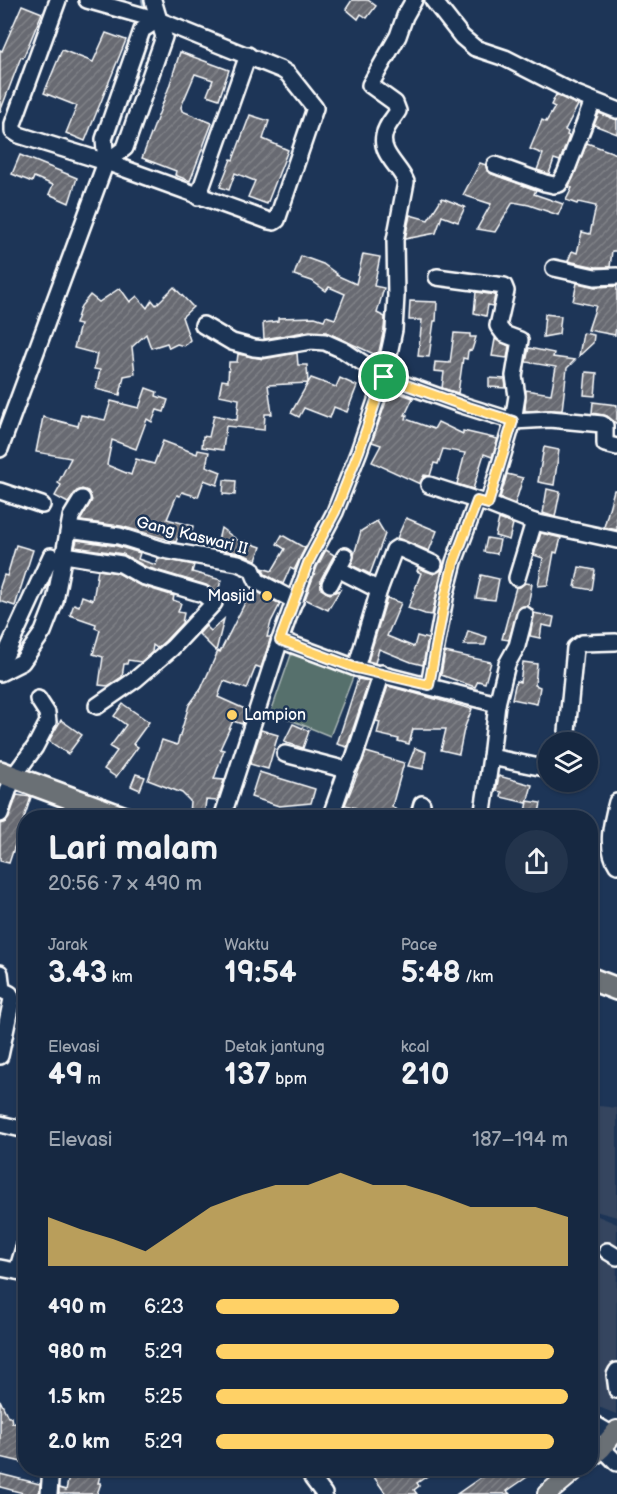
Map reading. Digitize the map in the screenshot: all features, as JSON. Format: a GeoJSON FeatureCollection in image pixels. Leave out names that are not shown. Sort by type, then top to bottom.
{"type":"FeatureCollection","features":[{"type":"Feature","properties":{"kind":"highway"},"geometry":{"type":"LineString","coordinates":[[6,775],[103,810]]}},
{"type":"Feature","properties":{"kind":"highway"},"geometry":{"type":"LineString","coordinates":[[598,982],[617,989]]}},
{"type":"Feature","properties":{"kind":"main road"},"geometry":{"type":"LineString","coordinates":[[547,1494],[568,1476]]}},
{"type":"Feature","properties":{"kind":"street"},"geometry":{"type":"LineString","coordinates":[[58,0],[13,124],[13,131],[18,135],[106,162],[269,221],[277,220],[315,108],[286,72],[158,20],[89,0]]}},
{"type":"Feature","properties":{"kind":"street"},"geometry":{"type":"LineString","coordinates":[[106,162],[125,148],[164,37],[153,0]]}},
{"type":"Feature","properties":{"kind":"street"},"geometry":{"type":"LineString","coordinates":[[225,810],[280,640],[308,563],[335,512],[384,377],[394,330],[395,240],[406,182],[384,145],[383,137],[398,111],[395,103],[370,85],[398,36],[414,0]]}},
{"type":"Feature","properties":{"kind":"street"},"geometry":{"type":"LineString","coordinates":[[433,0],[462,38],[476,48],[505,58],[593,101],[617,110]]}},
{"type":"Feature","properties":{"kind":"street"},"geometry":{"type":"LineString","coordinates":[[0,449],[106,162],[104,139],[142,30],[158,20]]}},
{"type":"Feature","properties":{"kind":"street"},"geometry":{"type":"LineString","coordinates":[[198,196],[248,55]]}},
{"type":"Feature","properties":{"kind":"street"},"geometry":{"type":"LineString","coordinates":[[495,165],[545,183],[560,184],[566,174],[593,101]]}},
{"type":"Feature","properties":{"kind":"street"},"geometry":{"type":"LineString","coordinates":[[554,268],[595,277],[617,276]]}},
{"type":"Feature","properties":{"kind":"street"},"geometry":{"type":"LineString","coordinates":[[429,685],[454,562],[482,503],[513,421],[517,396],[514,376],[520,341],[504,334],[498,326],[505,287],[436,277]]}},
{"type":"Feature","properties":{"kind":"street"},"geometry":{"type":"LineString","coordinates":[[203,326],[232,342],[254,348],[274,348],[310,341],[325,342],[343,350],[384,377],[513,421],[550,419],[602,424],[605,426],[605,444],[617,447]]}},
{"type":"Feature","properties":{"kind":"street"},"geometry":{"type":"LineString","coordinates":[[429,485],[534,522],[616,540]]}},
{"type":"Feature","properties":{"kind":"street"},"geometry":{"type":"LineString","coordinates":[[0,491],[42,505]]}},
{"type":"Feature","properties":{"kind":"street"},"geometry":{"type":"LineString","coordinates":[[0,662],[58,556],[73,512],[82,499]]}},
{"type":"Feature","properties":{"kind":"street"},"geometry":{"type":"LineString","coordinates":[[517,578],[534,522]]}},
{"type":"Feature","properties":{"kind":"street","name":"Gang Kaswari II"},"geometry":{"type":"LineString","coordinates":[[69,529],[119,536],[164,550],[238,563],[252,569],[257,581],[295,601]]}},
{"type":"Feature","properties":{"kind":"street"},"geometry":{"type":"LineString","coordinates":[[356,668],[391,556],[397,548],[434,564]]}},
{"type":"Feature","properties":{"kind":"street"},"geometry":{"type":"LineString","coordinates":[[0,673],[22,662],[43,632],[55,601],[58,556]]}},
{"type":"Feature","properties":{"kind":"street"},"geometry":{"type":"LineString","coordinates":[[58,556],[121,564],[142,576],[203,594],[214,603],[172,648],[136,679],[97,706]]}},
{"type":"Feature","properties":{"kind":"street"},"geometry":{"type":"LineString","coordinates":[[330,584],[341,562],[380,590]]}},
{"type":"Feature","properties":{"kind":"street"},"geometry":{"type":"LineString","coordinates":[[483,810],[497,704],[507,664],[518,646],[525,615]]}},
{"type":"Feature","properties":{"kind":"street"},"geometry":{"type":"LineString","coordinates":[[280,640],[356,668],[497,704]]}},
{"type":"Feature","properties":{"kind":"street"},"geometry":{"type":"LineString","coordinates":[[567,732],[575,648],[582,643],[616,642]]}},
{"type":"Feature","properties":{"kind":"street"},"geometry":{"type":"LineString","coordinates":[[333,810],[347,770],[354,758],[382,673]]}},
{"type":"Feature","properties":{"kind":"street"},"geometry":{"type":"LineString","coordinates":[[0,814],[6,775],[35,747],[48,722],[47,713],[38,699]]}},
{"type":"Feature","properties":{"kind":"street"},"geometry":{"type":"LineString","coordinates":[[285,754],[347,770]]}},
{"type":"Feature","properties":{"kind":"street"},"geometry":{"type":"LineString","coordinates":[[491,757],[538,767]]}},
{"type":"Feature","properties":{"kind":"street"},"geometry":{"type":"LineString","coordinates":[[616,868],[612,854],[611,834],[617,802]]}},
{"type":"Feature","properties":{"kind":"street"},"geometry":{"type":"LineString","coordinates":[[0,973],[2,988],[18,1005],[0,1056]]}},
{"type":"Feature","properties":{"kind":"street"},"geometry":{"type":"LineString","coordinates":[[0,1124],[18,1128]]}},
{"type":"Feature","properties":{"kind":"street"},"geometry":{"type":"LineString","coordinates":[[0,1268],[18,1271]]}},
{"type":"Feature","properties":{"kind":"street"},"geometry":{"type":"LineString","coordinates":[[617,1371],[617,1390]]}},
{"type":"Feature","properties":{"kind":"street"},"geometry":{"type":"LineString","coordinates":[[606,1443],[617,1463]]}},
{"type":"Feature","properties":{"kind":"street"},"geometry":{"type":"LineString","coordinates":[[49,1494],[50,1476]]}},
{"type":"Feature","properties":{"kind":"street"},"geometry":{"type":"LineString","coordinates":[[312,1478],[324,1494]]}},
{"type":"Feature","properties":{"kind":"shaded area"},"geometry":{"type":"Polygon","coordinates":[[[598,1106],[617,1108],[617,1217],[598,1212],[598,1106]]]}},
{"type":"Feature","properties":{"kind":"shaded area"},"geometry":{"type":"Polygon","coordinates":[[[598,1216],[617,1224],[616,1414],[598,1407],[598,1216]]]}},
{"type":"Feature","properties":{"kind":"green space"},"geometry":{"type":"Polygon","coordinates":[[[292,652],[355,672],[330,736],[271,712],[292,652]]]}},
{"type":"Feature","properties":{"kind":"building"},"geometry":{"type":"Polygon","coordinates":[[[352,0],[368,0],[376,6],[367,18],[361,14],[358,19],[346,9],[352,0]]]}},
{"type":"Feature","properties":{"kind":"building"},"geometry":{"type":"Polygon","coordinates":[[[22,5],[42,13],[23,58],[21,57],[0,112],[0,50],[2,51],[22,5]]]}},
{"type":"Feature","properties":{"kind":"building"},"geometry":{"type":"Polygon","coordinates":[[[106,33],[126,40],[85,141],[66,133],[77,106],[44,93],[62,50],[93,62],[106,33]]]}},
{"type":"Feature","properties":{"kind":"building"},"geometry":{"type":"Polygon","coordinates":[[[180,52],[229,70],[219,99],[207,95],[213,80],[195,74],[181,107],[182,111],[212,123],[190,181],[175,175],[176,171],[142,158],[180,52]]]}},
{"type":"Feature","properties":{"kind":"building"},"geometry":{"type":"Polygon","coordinates":[[[556,95],[578,105],[565,130],[569,136],[560,161],[554,159],[549,174],[537,170],[543,154],[530,149],[542,120],[546,122],[555,107],[551,105],[556,95]]]}},
{"type":"Feature","properties":{"kind":"building"},"geometry":{"type":"Polygon","coordinates":[[[599,113],[617,120],[617,134],[594,125],[599,113]]]}},
{"type":"Feature","properties":{"kind":"building"},"geometry":{"type":"Polygon","coordinates":[[[250,115],[269,121],[263,139],[288,150],[267,204],[248,197],[255,181],[235,173],[229,190],[220,187],[250,115]]]}},
{"type":"Feature","properties":{"kind":"building"},"geometry":{"type":"Polygon","coordinates":[[[587,143],[617,154],[617,251],[612,251],[610,267],[596,267],[568,261],[572,251],[577,253],[582,232],[590,234],[596,206],[566,200],[587,143]]]}},
{"type":"Feature","properties":{"kind":"building"},"geometry":{"type":"Polygon","coordinates":[[[20,155],[77,178],[69,203],[49,194],[53,185],[34,177],[32,182],[12,174],[20,155]]]}},
{"type":"Feature","properties":{"kind":"building"},"geometry":{"type":"Polygon","coordinates":[[[480,163],[486,165],[487,171],[492,174],[536,190],[534,194],[563,204],[558,215],[513,202],[495,232],[477,229],[491,204],[463,195],[480,163]]]}},
{"type":"Feature","properties":{"kind":"building"},"geometry":{"type":"Polygon","coordinates":[[[442,198],[465,207],[458,222],[442,216],[436,233],[405,239],[410,215],[428,220],[442,198]]]}},
{"type":"Feature","properties":{"kind":"building"},"geometry":{"type":"Polygon","coordinates":[[[363,254],[380,257],[374,286],[384,288],[377,313],[385,317],[378,356],[326,332],[310,331],[264,339],[263,323],[278,321],[278,318],[315,317],[324,320],[326,316],[335,319],[345,294],[329,287],[326,291],[312,281],[294,275],[301,256],[323,264],[336,275],[356,284],[363,254]]]}},
{"type":"Feature","properties":{"kind":"building"},"geometry":{"type":"Polygon","coordinates":[[[577,283],[595,287],[617,286],[615,335],[588,330],[596,306],[573,301],[577,283]]]}},
{"type":"Feature","properties":{"kind":"building"},"geometry":{"type":"Polygon","coordinates":[[[174,287],[193,307],[182,317],[190,340],[184,346],[177,344],[169,348],[167,343],[151,348],[146,334],[132,347],[135,374],[124,376],[120,395],[96,389],[100,370],[94,369],[97,354],[74,348],[80,325],[75,324],[81,306],[90,295],[99,302],[120,288],[130,302],[137,296],[147,308],[152,300],[156,305],[174,287]]]}},
{"type":"Feature","properties":{"kind":"building"},"geometry":{"type":"Polygon","coordinates":[[[476,292],[495,295],[493,306],[488,305],[486,316],[474,313],[476,292]]]}},
{"type":"Feature","properties":{"kind":"building"},"geometry":{"type":"Polygon","coordinates":[[[410,301],[437,302],[429,357],[418,356],[422,320],[409,320],[410,301]]]}},
{"type":"Feature","properties":{"kind":"building"},"geometry":{"type":"Polygon","coordinates":[[[545,314],[561,316],[559,334],[543,337],[545,314]]]}},
{"type":"Feature","properties":{"kind":"building"},"geometry":{"type":"Polygon","coordinates":[[[454,333],[470,334],[470,337],[476,337],[472,350],[468,351],[467,359],[463,358],[458,393],[442,388],[444,372],[434,371],[435,362],[450,363],[454,333]]]}},
{"type":"Feature","properties":{"kind":"building"},"geometry":{"type":"Polygon","coordinates":[[[583,333],[594,335],[593,343],[579,356],[583,333]]]}},
{"type":"Feature","properties":{"kind":"building"},"geometry":{"type":"Polygon","coordinates":[[[495,339],[509,346],[507,358],[492,356],[495,339]]]}},
{"type":"Feature","properties":{"kind":"building"},"geometry":{"type":"Polygon","coordinates":[[[529,348],[554,353],[553,357],[575,360],[567,368],[562,410],[525,411],[526,390],[551,394],[556,367],[526,362],[529,348]]]}},
{"type":"Feature","properties":{"kind":"building"},"geometry":{"type":"Polygon","coordinates":[[[297,353],[298,365],[307,365],[308,383],[268,385],[272,414],[265,414],[264,430],[226,426],[223,450],[202,447],[203,436],[209,437],[214,415],[237,420],[239,399],[219,395],[222,380],[228,381],[229,362],[237,362],[238,354],[263,359],[297,353]]]}},
{"type":"Feature","properties":{"kind":"building"},"geometry":{"type":"Polygon","coordinates":[[[586,372],[597,373],[595,396],[584,395],[586,372]]]}},
{"type":"Feature","properties":{"kind":"building"},"geometry":{"type":"Polygon","coordinates":[[[311,378],[336,387],[340,378],[357,386],[347,412],[334,407],[330,418],[304,408],[299,417],[291,413],[311,378]]]}},
{"type":"Feature","properties":{"kind":"building"},"geometry":{"type":"Polygon","coordinates":[[[489,378],[505,379],[506,388],[489,387],[489,378]]]}},
{"type":"Feature","properties":{"kind":"building"},"geometry":{"type":"Polygon","coordinates":[[[146,388],[157,392],[156,396],[168,400],[164,412],[157,410],[152,422],[147,419],[136,449],[112,440],[107,465],[131,475],[136,459],[154,464],[163,441],[197,454],[198,450],[209,452],[206,466],[221,472],[217,485],[204,480],[198,497],[182,492],[180,496],[177,495],[167,519],[193,526],[191,538],[178,536],[176,542],[121,526],[80,521],[92,500],[88,491],[82,489],[77,491],[68,503],[55,496],[61,485],[58,483],[71,458],[36,452],[43,417],[78,426],[81,415],[105,420],[111,401],[139,408],[146,388]]]}},
{"type":"Feature","properties":{"kind":"building"},"geometry":{"type":"Polygon","coordinates":[[[390,390],[413,398],[405,415],[407,415],[406,419],[434,429],[438,422],[463,434],[463,431],[498,439],[492,457],[484,454],[473,489],[457,484],[465,453],[443,449],[438,464],[434,463],[430,476],[424,475],[420,484],[372,462],[381,445],[372,442],[390,390]]]}},
{"type":"Feature","properties":{"kind":"building"},"geometry":{"type":"Polygon","coordinates":[[[593,402],[617,405],[617,424],[607,416],[592,413],[593,402]]]}},
{"type":"Feature","properties":{"kind":"building"},"geometry":{"type":"Polygon","coordinates":[[[544,447],[559,450],[554,485],[538,482],[544,447]]]}},
{"type":"Feature","properties":{"kind":"building"},"geometry":{"type":"Polygon","coordinates":[[[507,474],[523,478],[515,504],[500,498],[507,474]]]}},
{"type":"Feature","properties":{"kind":"building"},"geometry":{"type":"Polygon","coordinates":[[[224,480],[236,481],[235,495],[223,494],[224,480]]]}},
{"type":"Feature","properties":{"kind":"building"},"geometry":{"type":"Polygon","coordinates":[[[547,489],[560,492],[555,517],[543,513],[547,489]]]}},
{"type":"Feature","properties":{"kind":"building"},"geometry":{"type":"Polygon","coordinates":[[[614,490],[617,490],[617,530],[604,527],[614,490]]]}},
{"type":"Feature","properties":{"kind":"building"},"geometry":{"type":"Polygon","coordinates":[[[406,518],[437,531],[429,551],[397,538],[406,518]]]}},
{"type":"Feature","properties":{"kind":"building"},"geometry":{"type":"Polygon","coordinates":[[[499,519],[513,524],[509,540],[495,536],[499,519]]]}},
{"type":"Feature","properties":{"kind":"building"},"geometry":{"type":"Polygon","coordinates":[[[377,521],[385,534],[370,574],[351,565],[361,531],[377,521]]]}},
{"type":"Feature","properties":{"kind":"building"},"geometry":{"type":"Polygon","coordinates":[[[221,528],[243,544],[244,541],[261,547],[256,560],[240,553],[216,549],[221,528]]]}},
{"type":"Feature","properties":{"kind":"building"},"geometry":{"type":"Polygon","coordinates":[[[541,533],[561,538],[557,553],[554,552],[548,585],[538,586],[543,558],[534,555],[541,533]]]}},
{"type":"Feature","properties":{"kind":"building"},"geometry":{"type":"Polygon","coordinates":[[[282,535],[305,548],[294,570],[290,568],[283,584],[265,574],[262,568],[272,571],[285,549],[277,544],[282,535]]]}},
{"type":"Feature","properties":{"kind":"building"},"geometry":{"type":"Polygon","coordinates":[[[487,538],[500,540],[497,554],[484,552],[487,538]]]}},
{"type":"Feature","properties":{"kind":"building"},"geometry":{"type":"Polygon","coordinates":[[[77,540],[117,546],[140,553],[138,559],[156,565],[158,558],[194,565],[192,572],[221,580],[218,593],[206,585],[146,567],[123,554],[75,547],[77,540]]]}},
{"type":"Feature","properties":{"kind":"building"},"geometry":{"type":"Polygon","coordinates":[[[16,545],[33,550],[15,606],[0,601],[0,587],[4,575],[7,576],[16,545]]]}},
{"type":"Feature","properties":{"kind":"building"},"geometry":{"type":"Polygon","coordinates":[[[326,550],[334,555],[321,579],[321,589],[330,594],[340,590],[328,610],[305,599],[326,550]]]}},
{"type":"Feature","properties":{"kind":"building"},"geometry":{"type":"Polygon","coordinates":[[[579,567],[595,570],[592,590],[575,587],[579,567]]]}},
{"type":"Feature","properties":{"kind":"building"},"geometry":{"type":"Polygon","coordinates":[[[418,568],[434,574],[442,569],[432,615],[408,608],[421,573],[417,571],[418,568]]]}},
{"type":"Feature","properties":{"kind":"building"},"geometry":{"type":"Polygon","coordinates":[[[98,570],[118,573],[139,585],[174,596],[173,600],[181,603],[178,612],[184,613],[182,623],[165,641],[157,648],[153,645],[152,652],[141,662],[128,660],[127,664],[124,664],[122,677],[108,686],[99,685],[103,657],[93,654],[100,630],[95,628],[96,624],[70,615],[74,604],[79,606],[82,596],[93,600],[98,570]]]}},
{"type":"Feature","properties":{"kind":"building"},"geometry":{"type":"Polygon","coordinates":[[[481,575],[499,579],[495,600],[476,598],[481,575]]]}},
{"type":"Feature","properties":{"kind":"building"},"geometry":{"type":"Polygon","coordinates":[[[525,583],[532,584],[528,606],[518,609],[509,640],[502,639],[516,587],[525,583]]]}},
{"type":"Feature","properties":{"kind":"building"},"geometry":{"type":"Polygon","coordinates":[[[252,589],[280,604],[271,622],[267,637],[271,637],[261,668],[256,666],[247,689],[224,681],[218,697],[247,710],[242,724],[233,721],[220,749],[224,750],[214,779],[224,780],[217,801],[206,800],[205,810],[189,810],[190,801],[182,793],[148,780],[162,740],[177,745],[189,705],[201,689],[218,651],[220,652],[252,589]]]}},
{"type":"Feature","properties":{"kind":"building"},"geometry":{"type":"Polygon","coordinates":[[[387,598],[401,603],[387,636],[414,647],[417,636],[428,639],[423,665],[379,649],[375,663],[368,661],[387,598]]]}},
{"type":"Feature","properties":{"kind":"building"},"geometry":{"type":"Polygon","coordinates":[[[534,613],[554,617],[552,627],[542,625],[540,638],[530,636],[534,613]]]}},
{"type":"Feature","properties":{"kind":"building"},"geometry":{"type":"Polygon","coordinates":[[[224,619],[216,651],[199,634],[206,626],[211,631],[224,619]]]}},
{"type":"Feature","properties":{"kind":"building"},"geometry":{"type":"Polygon","coordinates":[[[468,631],[487,637],[485,645],[464,645],[468,631]]]}},
{"type":"Feature","properties":{"kind":"building"},"geometry":{"type":"Polygon","coordinates":[[[445,652],[491,662],[485,683],[478,681],[475,687],[441,675],[445,652]]]}},
{"type":"Feature","properties":{"kind":"building"},"geometry":{"type":"Polygon","coordinates":[[[523,662],[537,664],[535,685],[540,687],[537,704],[512,699],[516,681],[520,682],[523,662]]]}},
{"type":"Feature","properties":{"kind":"building"},"geometry":{"type":"Polygon","coordinates":[[[358,679],[369,681],[347,747],[337,744],[358,679]]]}},
{"type":"Feature","properties":{"kind":"building"},"geometry":{"type":"Polygon","coordinates":[[[388,686],[472,709],[464,729],[459,754],[441,750],[446,729],[413,729],[409,744],[377,734],[380,722],[376,721],[388,686]]]}},
{"type":"Feature","properties":{"kind":"building"},"geometry":{"type":"Polygon","coordinates":[[[123,704],[149,722],[133,744],[138,747],[116,777],[104,769],[117,751],[110,747],[126,725],[114,716],[123,704]]]}},
{"type":"Feature","properties":{"kind":"building"},"geometry":{"type":"Polygon","coordinates":[[[61,720],[82,735],[68,754],[49,741],[61,720]]]}},
{"type":"Feature","properties":{"kind":"building"},"geometry":{"type":"Polygon","coordinates":[[[293,724],[309,731],[303,748],[284,742],[293,724]]]}},
{"type":"Feature","properties":{"kind":"building"},"geometry":{"type":"Polygon","coordinates":[[[261,730],[278,735],[268,769],[250,764],[261,730]]]}},
{"type":"Feature","properties":{"kind":"building"},"geometry":{"type":"Polygon","coordinates":[[[415,748],[426,752],[423,769],[408,766],[415,748]]]}},
{"type":"Feature","properties":{"kind":"building"},"geometry":{"type":"Polygon","coordinates":[[[366,752],[404,763],[392,806],[396,810],[355,810],[356,808],[345,805],[366,752]]]}},
{"type":"Feature","properties":{"kind":"building"},"geometry":{"type":"Polygon","coordinates":[[[259,772],[315,789],[311,803],[279,806],[251,797],[259,772]]]}},
{"type":"Feature","properties":{"kind":"building"},"geometry":{"type":"Polygon","coordinates":[[[136,774],[145,777],[140,790],[131,786],[136,774]]]}},
{"type":"Feature","properties":{"kind":"building"},"geometry":{"type":"Polygon","coordinates":[[[499,776],[532,785],[527,803],[501,797],[502,792],[496,791],[499,776]]]}},
{"type":"Feature","properties":{"kind":"building"},"geometry":{"type":"Polygon","coordinates":[[[17,795],[31,797],[27,810],[18,810],[18,836],[9,863],[0,861],[0,824],[9,818],[17,795]]]}},
{"type":"Feature","properties":{"kind":"building"},"geometry":{"type":"Polygon","coordinates":[[[528,801],[541,803],[540,810],[526,810],[528,801]]]}},
{"type":"Feature","properties":{"kind":"building"},"geometry":{"type":"Polygon","coordinates":[[[0,1400],[8,1417],[11,1417],[12,1423],[18,1421],[18,1461],[0,1457],[0,1400]]]}},
{"type":"Feature","properties":{"kind":"building"},"geometry":{"type":"Polygon","coordinates":[[[0,1474],[40,1484],[39,1494],[27,1494],[0,1487],[0,1474]]]}},
{"type":"Feature","properties":{"kind":"building"},"geometry":{"type":"Polygon","coordinates":[[[69,1476],[100,1476],[98,1483],[101,1483],[97,1494],[59,1494],[59,1488],[66,1490],[69,1476]]]}},
{"type":"Feature","properties":{"kind":"building"},"geometry":{"type":"Polygon","coordinates":[[[373,1476],[427,1476],[417,1483],[419,1486],[414,1490],[417,1494],[386,1494],[373,1476]]]}},
{"type":"Feature","properties":{"kind":"building"},"geometry":{"type":"Polygon","coordinates":[[[483,1476],[529,1476],[507,1491],[510,1494],[457,1494],[483,1476]]]}},
{"type":"Feature","properties":{"kind":"waterway"},"geometry":{"type":"LineString","coordinates":[[143,0],[145,11]]}},
{"type":"Feature","properties":{"kind":"waterway"},"geometry":{"type":"LineString","coordinates":[[111,145],[150,32]]}},
{"type":"Feature","properties":{"kind":"place","name":"Masjid"},"geometry":{"type":"Point","coordinates":[267,596]}},
{"type":"Feature","properties":{"kind":"place","name":"Lampion"},"geometry":{"type":"Point","coordinates":[232,715]}},
{"type":"Feature","properties":{"kind":"route"},"geometry":{"type":"LineString","coordinates":[[384,377],[513,421],[488,504],[477,501],[454,562],[429,685],[356,668],[280,640],[308,563],[335,512],[384,377]]}}]}
